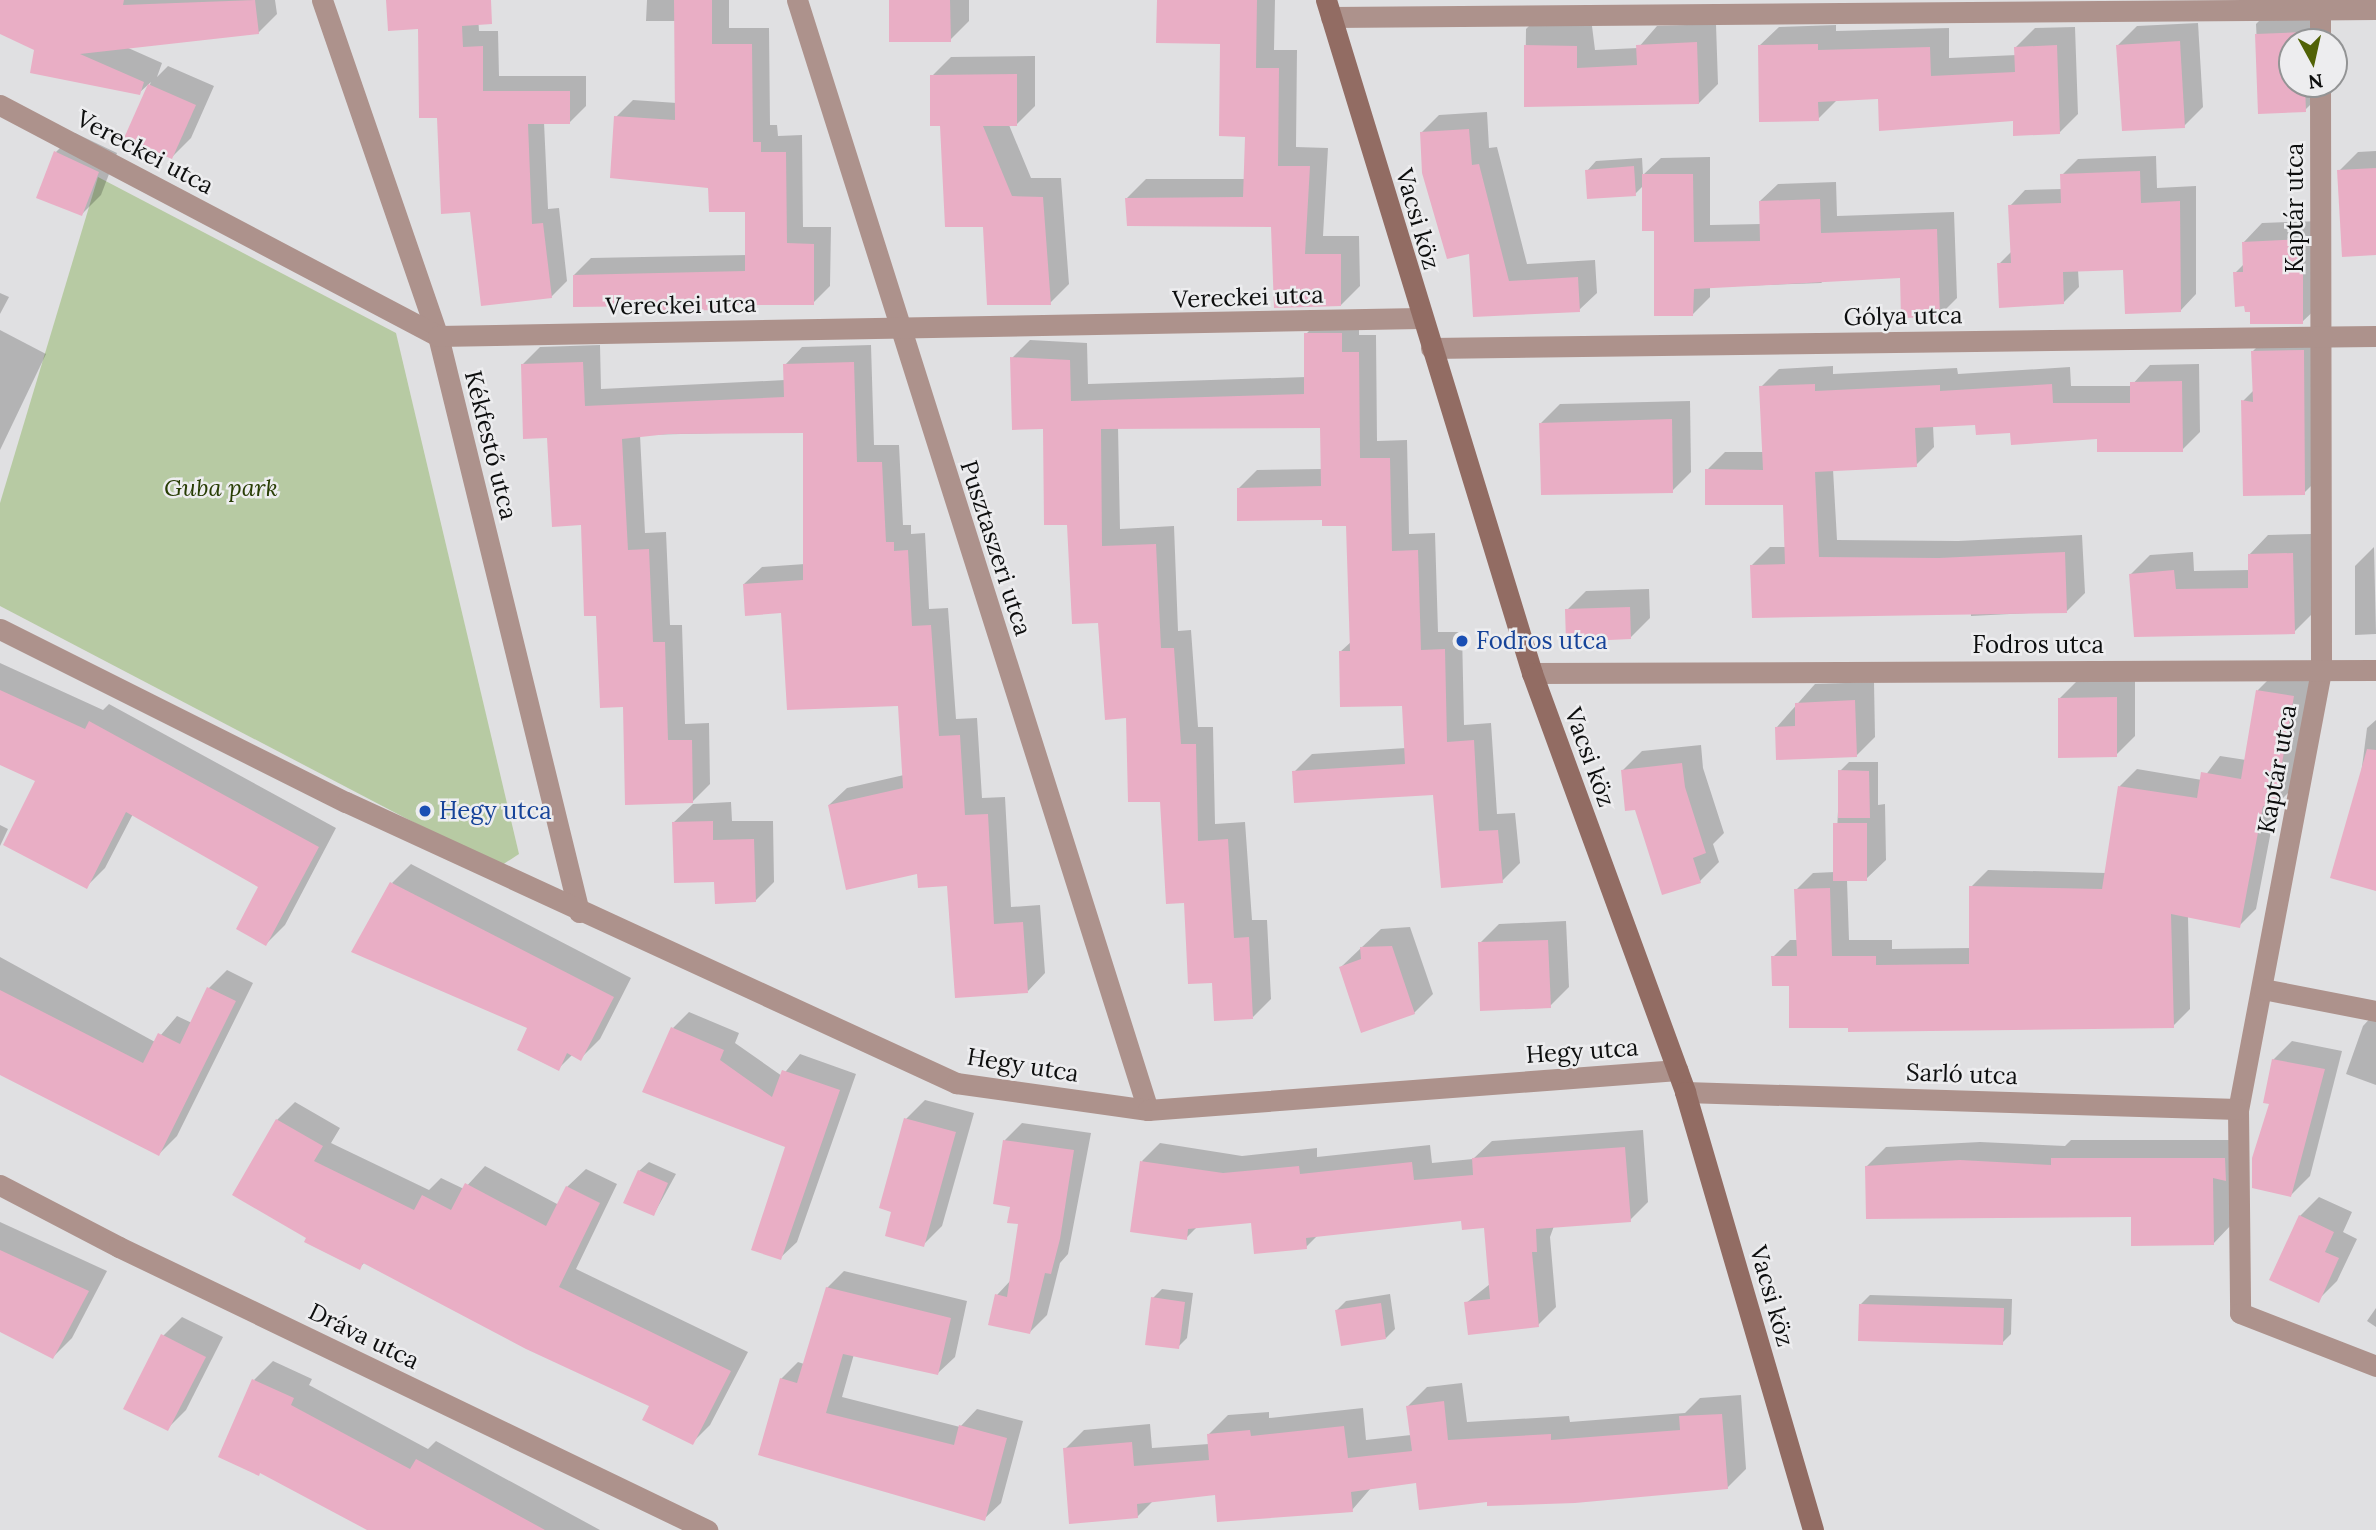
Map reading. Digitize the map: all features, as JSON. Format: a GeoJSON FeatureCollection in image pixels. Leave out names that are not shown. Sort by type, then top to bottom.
{"type":"FeatureCollection","features":[{"type":"Feature","properties":{"kind":"street","name":"Kékfestő utca"},"geometry":{"type":"LineString","coordinates":[[322,0],[438,336],[579,912]]}},
{"type":"Feature","properties":{"kind":"street","name":"Pusztaszeri utca"},"geometry":{"type":"LineString","coordinates":[[797,0],[898,327],[1148,1110]]}},
{"type":"Feature","properties":{"kind":"street"},"geometry":{"type":"LineString","coordinates":[[1329,9],[2376,9]]}},
{"type":"Feature","properties":{"kind":"street","name":"Vacsi köz"},"geometry":{"type":"LineString","coordinates":[[1329,9],[1420,318],[1532,673],[1685,1092],[1813,1530]]}},
{"type":"Feature","properties":{"kind":"street"},"geometry":{"type":"LineString","coordinates":[[2320,10],[2320,28]]}},
{"type":"Feature","properties":{"kind":"street","name":"Kaptár utca"},"geometry":{"type":"LineString","coordinates":[[2320,98],[2321,671],[2263,989],[2238,1109],[2241,1313],[2376,1366]]}},
{"type":"Feature","properties":{"kind":"street","name":"Vereckei utca"},"geometry":{"type":"LineString","coordinates":[[0,105],[438,336],[898,327],[1161,326],[1420,318]]}},
{"type":"Feature","properties":{"kind":"street","name":"Gólya utca"},"geometry":{"type":"LineString","coordinates":[[1431,348],[2376,336]]}},
{"type":"Feature","properties":{"kind":"street","name":"Hegy utca"},"geometry":{"type":"LineString","coordinates":[[0,629],[346,802],[579,912],[956,1083],[1148,1110],[1677,1070]]}},
{"type":"Feature","properties":{"kind":"street","name":"Fodros utca"},"geometry":{"type":"LineString","coordinates":[[1532,673],[2376,670]]}},
{"type":"Feature","properties":{"kind":"street"},"geometry":{"type":"LineString","coordinates":[[2263,989],[2376,1011]]}},
{"type":"Feature","properties":{"kind":"street","name":"Sarló utca"},"geometry":{"type":"LineString","coordinates":[[1685,1092],[2238,1109]]}},
{"type":"Feature","properties":{"kind":"street","name":"Dráva utca"},"geometry":{"type":"LineString","coordinates":[[0,1185],[119,1247],[707,1530]]}},
{"type":"Feature","properties":{"kind":"green space","name":"Guba park"},"geometry":{"type":"Polygon","coordinates":[[[98,177],[396,333],[519,854],[499,867],[0,606],[0,503],[98,177]]]}},
{"type":"Feature","properties":{"kind":"building"},"geometry":{"type":"Polygon","coordinates":[[[0,0],[124,0],[123,5],[255,0],[259,34],[80,54],[144,82],[140,95],[30,73],[34,50],[0,34],[0,0]]]}},
{"type":"Feature","properties":{"kind":"building"},"geometry":{"type":"Polygon","coordinates":[[[386,0],[491,0],[492,24],[462,26],[463,47],[483,46],[483,91],[570,91],[570,124],[528,124],[532,224],[543,223],[552,298],[481,306],[470,212],[441,214],[437,118],[419,118],[418,29],[388,31],[386,0]]]}},
{"type":"Feature","properties":{"kind":"building"},"geometry":{"type":"Polygon","coordinates":[[[674,0],[712,0],[712,44],[752,44],[753,142],[761,142],[761,152],[786,152],[787,243],[814,244],[814,305],[721,305],[721,310],[662,311],[662,306],[573,307],[573,275],[745,271],[745,212],[709,212],[708,188],[610,178],[614,116],[675,120],[674,0]]]}},
{"type":"Feature","properties":{"kind":"building"},"geometry":{"type":"Polygon","coordinates":[[[889,0],[950,0],[951,42],[889,42],[889,0]]]}},
{"type":"Feature","properties":{"kind":"building"},"geometry":{"type":"Polygon","coordinates":[[[1157,0],[1257,0],[1256,68],[1279,68],[1278,166],[1310,166],[1305,254],[1341,254],[1341,306],[1274,308],[1271,227],[1127,226],[1125,198],[1243,197],[1245,137],[1219,136],[1220,44],[1156,43],[1157,0]]]}},
{"type":"Feature","properties":{"kind":"building"},"geometry":{"type":"Polygon","coordinates":[[[2278,33],[2278,98],[2306,98],[2306,112],[2258,114],[2255,34],[2278,33]]]}},
{"type":"Feature","properties":{"kind":"building"},"geometry":{"type":"Polygon","coordinates":[[[2180,41],[2185,128],[2122,131],[2116,45],[2180,41]]]}},
{"type":"Feature","properties":{"kind":"building"},"geometry":{"type":"Polygon","coordinates":[[[1697,42],[1699,104],[1524,107],[1524,45],[1577,46],[1577,68],[1637,65],[1636,45],[1697,42]]]}},
{"type":"Feature","properties":{"kind":"building"},"geometry":{"type":"Polygon","coordinates":[[[1818,44],[1818,50],[1930,47],[1931,76],[2015,72],[2014,47],[2057,45],[2060,134],[2013,136],[2013,121],[1879,131],[1878,99],[1818,102],[1819,121],[1759,122],[1758,45],[1818,44]]]}},
{"type":"Feature","properties":{"kind":"building"},"geometry":{"type":"Polygon","coordinates":[[[1017,74],[1017,126],[983,126],[1012,196],[1043,197],[1051,305],[987,305],[983,227],[945,227],[940,126],[930,126],[930,75],[1017,74]]]}},
{"type":"Feature","properties":{"kind":"building"},"geometry":{"type":"Polygon","coordinates":[[[148,84],[196,105],[172,159],[124,138],[148,84]]]}},
{"type":"Feature","properties":{"kind":"building"},"geometry":{"type":"Polygon","coordinates":[[[1469,129],[1472,165],[1479,164],[1509,281],[1578,277],[1580,312],[1473,317],[1469,254],[1447,259],[1422,173],[1420,132],[1469,129]]]}},
{"type":"Feature","properties":{"kind":"building"},"geometry":{"type":"Polygon","coordinates":[[[54,151],[99,172],[82,216],[36,198],[54,151]]]}},
{"type":"Feature","properties":{"kind":"building"},"geometry":{"type":"Polygon","coordinates":[[[1634,166],[1636,196],[1587,199],[1585,170],[1634,166]]]}},
{"type":"Feature","properties":{"kind":"building"},"geometry":{"type":"Polygon","coordinates":[[[2376,168],[2376,255],[2342,257],[2337,170],[2376,168]]]}},
{"type":"Feature","properties":{"kind":"building"},"geometry":{"type":"Polygon","coordinates":[[[2140,171],[2141,203],[2180,201],[2181,312],[2125,314],[2123,270],[2063,272],[2064,304],[1999,308],[1997,263],[2011,263],[2008,205],[2061,203],[2060,174],[2140,171]]]}},
{"type":"Feature","properties":{"kind":"building"},"geometry":{"type":"Polygon","coordinates":[[[1642,174],[1693,174],[1694,242],[1760,241],[1759,201],[1820,199],[1821,233],[1937,229],[1940,317],[1901,318],[1900,278],[1694,289],[1693,316],[1654,316],[1654,231],[1642,231],[1642,174]]]}},
{"type":"Feature","properties":{"kind":"building"},"geometry":{"type":"Polygon","coordinates":[[[2303,239],[2303,324],[2250,324],[2250,312],[2245,312],[2244,306],[2235,307],[2233,272],[2243,272],[2242,242],[2303,239]]]}},
{"type":"Feature","properties":{"kind":"building"},"geometry":{"type":"Polygon","coordinates":[[[1304,333],[1342,333],[1342,352],[1359,352],[1360,458],[1390,458],[1392,551],[1418,550],[1421,650],[1445,649],[1447,742],[1474,740],[1479,831],[1498,830],[1503,883],[1441,888],[1433,795],[1294,803],[1292,771],[1405,764],[1402,706],[1340,707],[1339,651],[1350,651],[1346,526],[1322,526],[1322,520],[1237,521],[1237,488],[1321,486],[1320,428],[1101,429],[1102,546],[1156,544],[1161,648],[1174,648],[1181,744],[1196,744],[1198,841],[1228,839],[1234,938],[1249,937],[1253,1019],[1214,1021],[1212,983],[1188,984],[1184,903],[1166,904],[1160,802],[1128,802],[1126,718],[1105,720],[1098,623],[1072,624],[1067,525],[1044,525],[1043,429],[1012,430],[1010,357],[1070,360],[1071,401],[1304,394],[1304,333]]]}},
{"type":"Feature","properties":{"kind":"building"},"geometry":{"type":"Polygon","coordinates":[[[2304,350],[2305,495],[2243,496],[2241,400],[2253,402],[2251,351],[2304,350]]]}},
{"type":"Feature","properties":{"kind":"building"},"geometry":{"type":"Polygon","coordinates":[[[583,362],[585,406],[784,397],[783,364],[854,362],[857,462],[882,462],[886,542],[894,542],[894,551],[908,550],[912,626],[931,625],[939,736],[960,735],[965,815],[988,814],[994,924],[1023,922],[1028,993],[955,998],[947,886],[918,888],[917,874],[846,890],[828,805],[903,788],[898,706],[787,710],[781,613],[745,616],[743,584],[803,580],[803,433],[668,434],[622,439],[628,550],[649,549],[653,642],[665,642],[668,740],[692,740],[693,803],[625,805],[623,707],[600,708],[596,616],[584,616],[581,525],[552,527],[547,438],[523,439],[521,364],[583,362]]]}},
{"type":"Feature","properties":{"kind":"building"},"geometry":{"type":"Polygon","coordinates":[[[2182,381],[2183,452],[2097,452],[2097,439],[2011,445],[2010,433],[1976,435],[1975,425],[1915,428],[1917,467],[1815,472],[1819,557],[1939,558],[2065,552],[2067,613],[1752,618],[1750,565],[1785,564],[1783,505],[1705,505],[1705,469],[1763,470],[1759,386],[1815,384],[1815,391],[1940,385],[1940,391],[2052,384],[2053,403],[2130,403],[2130,382],[2182,381]]]}},
{"type":"Feature","properties":{"kind":"building"},"geometry":{"type":"Polygon","coordinates":[[[1672,419],[1673,493],[1541,495],[1539,423],[1672,419]]]}},
{"type":"Feature","properties":{"kind":"building"},"geometry":{"type":"Polygon","coordinates":[[[2293,553],[2295,634],[2134,637],[2129,574],[2174,570],[2176,589],[2248,588],[2248,554],[2293,553]]]}},
{"type":"Feature","properties":{"kind":"building"},"geometry":{"type":"Polygon","coordinates":[[[1630,607],[1631,639],[1566,642],[1565,609],[1630,607]]]}},
{"type":"Feature","properties":{"kind":"building"},"geometry":{"type":"Polygon","coordinates":[[[0,690],[85,729],[89,721],[319,847],[266,946],[236,929],[258,887],[126,812],[87,889],[3,845],[35,781],[0,765],[0,690]]]}},
{"type":"Feature","properties":{"kind":"building"},"geometry":{"type":"Polygon","coordinates":[[[2256,690],[2294,696],[2274,808],[2263,806],[2240,928],[2171,914],[2174,1028],[1848,1032],[1848,1028],[1789,1028],[1789,986],[1772,986],[1771,956],[1797,956],[1794,889],[1830,888],[1832,956],[1876,956],[1876,965],[1969,964],[1969,886],[2102,889],[2118,786],[2197,798],[2201,772],[2241,779],[2256,690]]]}},
{"type":"Feature","properties":{"kind":"building"},"geometry":{"type":"Polygon","coordinates":[[[2117,697],[2117,757],[2058,758],[2058,698],[2117,697]]]}},
{"type":"Feature","properties":{"kind":"building"},"geometry":{"type":"Polygon","coordinates":[[[1855,700],[1857,757],[1776,760],[1775,727],[1795,726],[1795,703],[1855,700]]]}},
{"type":"Feature","properties":{"kind":"building"},"geometry":{"type":"Polygon","coordinates":[[[2367,749],[2376,750],[2376,891],[2330,878],[2367,749]]]}},
{"type":"Feature","properties":{"kind":"building"},"geometry":{"type":"Polygon","coordinates":[[[1682,763],[1685,787],[1706,853],[1693,858],[1701,883],[1662,895],[1635,810],[1625,811],[1621,770],[1682,763]]]}},
{"type":"Feature","properties":{"kind":"building"},"geometry":{"type":"Polygon","coordinates":[[[1838,770],[1869,771],[1870,818],[1838,818],[1838,770]]]}},
{"type":"Feature","properties":{"kind":"building"},"geometry":{"type":"Polygon","coordinates":[[[713,821],[713,840],[754,839],[756,902],[715,904],[714,882],[674,883],[672,822],[713,821]]]}},
{"type":"Feature","properties":{"kind":"building"},"geometry":{"type":"Polygon","coordinates":[[[1833,823],[1867,823],[1867,881],[1833,881],[1833,823]]]}},
{"type":"Feature","properties":{"kind":"building"},"geometry":{"type":"Polygon","coordinates":[[[390,882],[614,997],[581,1061],[567,1053],[559,1071],[517,1050],[527,1028],[351,952],[390,882]]]}},
{"type":"Feature","properties":{"kind":"building"},"geometry":{"type":"Polygon","coordinates":[[[1548,940],[1551,1008],[1480,1011],[1478,942],[1548,940]]]}},
{"type":"Feature","properties":{"kind":"building"},"geometry":{"type":"Polygon","coordinates":[[[1392,946],[1415,1014],[1361,1033],[1339,967],[1361,959],[1360,947],[1392,946]]]}},
{"type":"Feature","properties":{"kind":"building"},"geometry":{"type":"Polygon","coordinates":[[[207,987],[236,1001],[159,1156],[0,1075],[0,990],[143,1063],[158,1033],[180,1044],[207,987]]]}},
{"type":"Feature","properties":{"kind":"building"},"geometry":{"type":"Polygon","coordinates":[[[671,1027],[724,1050],[720,1060],[772,1097],[782,1070],[840,1090],[781,1260],[751,1250],[785,1147],[642,1092],[671,1027]]]}},
{"type":"Feature","properties":{"kind":"building"},"geometry":{"type":"Polygon","coordinates":[[[2272,1059],[2325,1069],[2291,1197],[2252,1188],[2252,1158],[2269,1104],[2263,1103],[2272,1059]]]}},
{"type":"Feature","properties":{"kind":"building"},"geometry":{"type":"Polygon","coordinates":[[[904,1118],[956,1132],[924,1247],[885,1236],[891,1212],[879,1208],[904,1118]]]}},
{"type":"Feature","properties":{"kind":"building"},"geometry":{"type":"Polygon","coordinates":[[[276,1119],[323,1146],[314,1161],[414,1210],[422,1195],[451,1210],[465,1183],[546,1226],[566,1186],[600,1203],[559,1287],[731,1371],[693,1445],[642,1420],[649,1406],[526,1349],[363,1263],[360,1270],[304,1242],[306,1238],[232,1195],[276,1119]]]}},
{"type":"Feature","properties":{"kind":"building"},"geometry":{"type":"Polygon","coordinates":[[[1003,1140],[1074,1150],[1060,1239],[1051,1274],[1045,1273],[1030,1334],[988,1325],[995,1294],[1007,1297],[1018,1224],[1007,1223],[1010,1207],[993,1204],[1003,1140]]]}},
{"type":"Feature","properties":{"kind":"building"},"geometry":{"type":"Polygon","coordinates":[[[1625,1147],[1631,1222],[1536,1229],[1537,1252],[1532,1252],[1539,1327],[1468,1335],[1464,1302],[1490,1299],[1484,1228],[1462,1230],[1461,1221],[1306,1238],[1307,1249],[1254,1254],[1251,1223],[1188,1229],[1187,1240],[1130,1232],[1140,1161],[1223,1173],[1299,1166],[1300,1174],[1412,1162],[1414,1180],[1473,1175],[1472,1158],[1625,1147]]]}},
{"type":"Feature","properties":{"kind":"building"},"geometry":{"type":"Polygon","coordinates":[[[2051,1158],[2225,1158],[2226,1181],[2213,1178],[2214,1245],[2131,1246],[2131,1217],[1866,1219],[1865,1166],[1960,1160],[2051,1165],[2051,1158]]]}},
{"type":"Feature","properties":{"kind":"building"},"geometry":{"type":"Polygon","coordinates":[[[638,1170],[668,1183],[654,1216],[623,1203],[638,1170]]]}},
{"type":"Feature","properties":{"kind":"building"},"geometry":{"type":"Polygon","coordinates":[[[2299,1215],[2334,1232],[2325,1252],[2339,1258],[2319,1303],[2269,1280],[2299,1215]]]}},
{"type":"Feature","properties":{"kind":"building"},"geometry":{"type":"Polygon","coordinates":[[[0,1250],[89,1291],[53,1359],[0,1332],[0,1250]]]}},
{"type":"Feature","properties":{"kind":"building"},"geometry":{"type":"Polygon","coordinates":[[[826,1287],[951,1318],[938,1375],[843,1354],[826,1413],[954,1445],[959,1425],[1007,1438],[985,1521],[758,1455],[780,1378],[797,1383],[826,1287]]]}},
{"type":"Feature","properties":{"kind":"building"},"geometry":{"type":"Polygon","coordinates":[[[1151,1297],[1185,1302],[1179,1349],[1145,1345],[1151,1297]]]}},
{"type":"Feature","properties":{"kind":"building"},"geometry":{"type":"Polygon","coordinates":[[[1381,1303],[1386,1339],[1341,1346],[1335,1310],[1381,1303]]]}},
{"type":"Feature","properties":{"kind":"building"},"geometry":{"type":"Polygon","coordinates":[[[1859,1304],[2004,1308],[2003,1345],[1858,1341],[1859,1304]]]}},
{"type":"Feature","properties":{"kind":"building"},"geometry":{"type":"Polygon","coordinates":[[[161,1334],[206,1357],[168,1431],[123,1409],[161,1334]]]}},
{"type":"Feature","properties":{"kind":"building"},"geometry":{"type":"Polygon","coordinates":[[[252,1379],[294,1398],[291,1405],[410,1469],[416,1459],[545,1530],[367,1530],[260,1473],[259,1476],[218,1457],[252,1379]]]}},
{"type":"Feature","properties":{"kind":"building"},"geometry":{"type":"Polygon","coordinates":[[[1444,1401],[1448,1440],[1551,1434],[1551,1440],[1680,1430],[1679,1416],[1722,1414],[1728,1489],[1575,1503],[1487,1506],[1487,1502],[1419,1510],[1416,1483],[1351,1492],[1353,1512],[1217,1522],[1215,1495],[1137,1504],[1138,1518],[1069,1524],[1063,1448],[1132,1442],[1134,1466],[1209,1460],[1207,1434],[1250,1430],[1251,1436],[1344,1426],[1348,1458],[1412,1451],[1406,1406],[1444,1401]]]}},
{"type":"Feature","properties":{"kind":"place","name":"Fodros utca"},"geometry":{"type":"Point","coordinates":[1462,641]}},
{"type":"Feature","properties":{"kind":"place","name":"Hegy utca"},"geometry":{"type":"Point","coordinates":[425,811]}}]}
